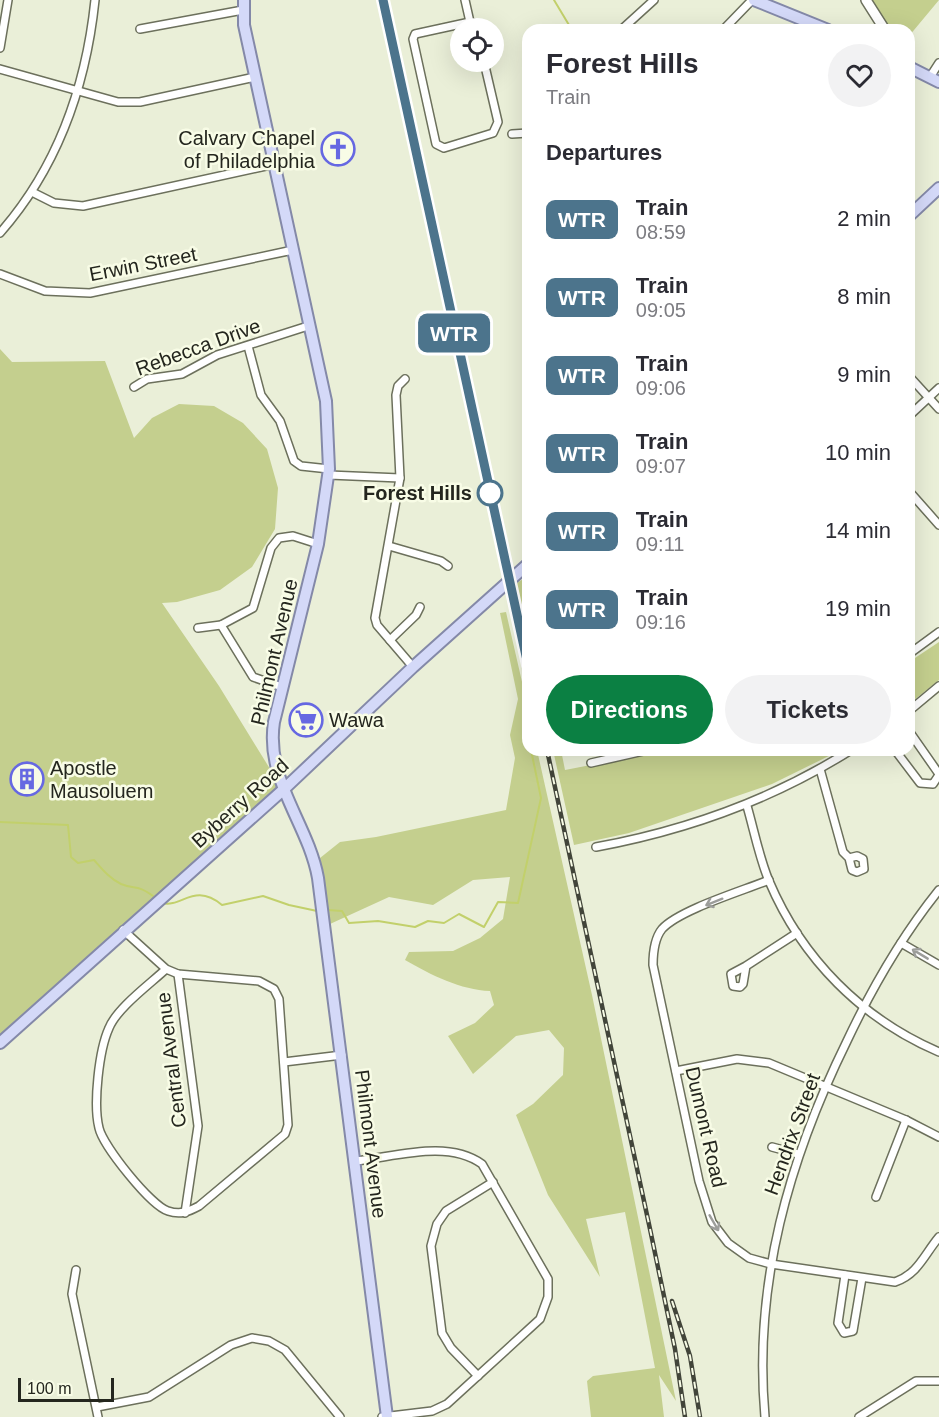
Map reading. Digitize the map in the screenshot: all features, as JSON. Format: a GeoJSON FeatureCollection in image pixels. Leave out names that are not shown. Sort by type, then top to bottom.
{"type":"FeatureCollection","features":[{"type":"Feature","properties":{"kind":"main road"},"geometry":{"type":"LineString","coordinates":[[753,0],[813,24]]}},
{"type":"Feature","properties":{"kind":"main road","name":"Philmont Avenue"},"geometry":{"type":"LineString","coordinates":[[244,5],[255,77],[326,401],[329,472],[318,544],[282,687],[272,741],[275,770],[299,818],[314,856],[342,1055],[385,1417]]}},
{"type":"Feature","properties":{"kind":"main road"},"geometry":{"type":"LineString","coordinates":[[915,70],[934,79]]}},
{"type":"Feature","properties":{"kind":"main road"},"geometry":{"type":"LineString","coordinates":[[915,210],[939,188]]}},
{"type":"Feature","properties":{"kind":"main road","name":"Byberry Road"},"geometry":{"type":"LineString","coordinates":[[0,1043],[123,930],[283,790],[413,667],[522,569]]}},
{"type":"Feature","properties":{"kind":"street"},"geometry":{"type":"LineString","coordinates":[[0,48],[8,0]]}},
{"type":"Feature","properties":{"kind":"street"},"geometry":{"type":"LineString","coordinates":[[0,232],[32,192],[57,147],[79,93],[91,34],[95,0]]}},
{"type":"Feature","properties":{"kind":"street"},"geometry":{"type":"LineString","coordinates":[[465,0],[469,18]]}},
{"type":"Feature","properties":{"kind":"street"},"geometry":{"type":"LineString","coordinates":[[628,24],[654,0]]}},
{"type":"Feature","properties":{"kind":"street"},"geometry":{"type":"LineString","coordinates":[[729,24],[753,0]]}},
{"type":"Feature","properties":{"kind":"street"},"geometry":{"type":"LineString","coordinates":[[866,0],[882,24]]}},
{"type":"Feature","properties":{"kind":"street"},"geometry":{"type":"LineString","coordinates":[[140,29],[244,5]]}},
{"type":"Feature","properties":{"kind":"street"},"geometry":{"type":"LineString","coordinates":[[876,24],[878,18]]}},
{"type":"Feature","properties":{"kind":"street"},"geometry":{"type":"LineString","coordinates":[[450,26],[415,34],[412,45],[436,144],[444,148],[493,134],[498,122],[486,72]]}},
{"type":"Feature","properties":{"kind":"street"},"geometry":{"type":"LineString","coordinates":[[934,79],[939,63]]}},
{"type":"Feature","properties":{"kind":"street"},"geometry":{"type":"LineString","coordinates":[[0,69],[79,93],[118,102],[140,102],[255,77]]}},
{"type":"Feature","properties":{"kind":"street"},"geometry":{"type":"LineString","coordinates":[[512,134],[522,133]]}},
{"type":"Feature","properties":{"kind":"street"},"geometry":{"type":"LineString","coordinates":[[32,192],[54,203],[83,206],[275,164]]}},
{"type":"Feature","properties":{"kind":"street","name":"Erwin Street"},"geometry":{"type":"LineString","coordinates":[[0,274],[45,291],[90,293],[293,250]]}},
{"type":"Feature","properties":{"kind":"street","name":"Rebecca Drive"},"geometry":{"type":"LineString","coordinates":[[134,387],[147,379],[191,371],[204,361],[309,326]]}},
{"type":"Feature","properties":{"kind":"street"},"geometry":{"type":"LineString","coordinates":[[248,346],[261,395],[280,421],[294,461],[308,468],[329,472],[400,478]]}},
{"type":"Feature","properties":{"kind":"street"},"geometry":{"type":"LineString","coordinates":[[405,379],[398,386],[396,394],[400,478],[375,618],[376,625],[413,667]]}},
{"type":"Feature","properties":{"kind":"street"},"geometry":{"type":"LineString","coordinates":[[915,383],[939,409]]}},
{"type":"Feature","properties":{"kind":"street"},"geometry":{"type":"LineString","coordinates":[[915,411],[939,388]]}},
{"type":"Feature","properties":{"kind":"street"},"geometry":{"type":"LineString","coordinates":[[915,498],[939,525]]}},
{"type":"Feature","properties":{"kind":"street"},"geometry":{"type":"LineString","coordinates":[[198,628],[221,625],[253,608],[271,548],[279,538],[293,536],[318,544]]}},
{"type":"Feature","properties":{"kind":"street"},"geometry":{"type":"LineString","coordinates":[[389,546],[441,561],[448,566]]}},
{"type":"Feature","properties":{"kind":"street"},"geometry":{"type":"LineString","coordinates":[[390,640],[416,615],[420,607]]}},
{"type":"Feature","properties":{"kind":"street"},"geometry":{"type":"LineString","coordinates":[[221,625],[253,677],[282,687]]}},
{"type":"Feature","properties":{"kind":"street"},"geometry":{"type":"LineString","coordinates":[[915,650],[939,632]]}},
{"type":"Feature","properties":{"kind":"street"},"geometry":{"type":"LineString","coordinates":[[915,706],[939,686]]}},
{"type":"Feature","properties":{"kind":"street"},"geometry":{"type":"LineString","coordinates":[[900,756],[920,783],[933,784],[939,775],[915,740]]}},
{"type":"Feature","properties":{"kind":"street"},"geometry":{"type":"LineString","coordinates":[[591,763],[614,756]]}},
{"type":"Feature","properties":{"kind":"street"},"geometry":{"type":"LineString","coordinates":[[596,847],[649,837],[747,806],[841,756]]}},
{"type":"Feature","properties":{"kind":"street"},"geometry":{"type":"LineString","coordinates":[[820,769],[843,852],[849,858]]}},
{"type":"Feature","properties":{"kind":"street"},"geometry":{"type":"LineString","coordinates":[[747,806],[768,880],[797,933],[817,961],[862,1009],[919,1043],[939,1052]]}},
{"type":"Feature","properties":{"kind":"street","name":"Dumont Road"},"geometry":{"type":"LineString","coordinates":[[768,880],[673,919],[660,931],[653,949],[653,965],[699,1181],[712,1222],[728,1242],[741,1253],[771,1264],[895,1282],[920,1265],[939,1237]]}},
{"type":"Feature","properties":{"kind":"street","name":"Hendrix Street"},"geometry":{"type":"LineString","coordinates":[[765,1417],[763,1359],[771,1264],[779,1219],[798,1154],[825,1086],[862,1009],[901,943],[939,890]]}},
{"type":"Feature","properties":{"kind":"street"},"geometry":{"type":"LineString","coordinates":[[123,930],[166,969],[178,974],[259,981],[274,989],[279,999],[288,1125],[285,1134],[199,1206],[185,1213],[164,1210],[115,1159],[105,1145],[97,1116],[98,1087],[108,1029],[115,1017],[166,969]]}},
{"type":"Feature","properties":{"kind":"street"},"geometry":{"type":"LineString","coordinates":[[746,966],[797,933]]}},
{"type":"Feature","properties":{"kind":"street"},"geometry":{"type":"LineString","coordinates":[[901,943],[939,965]]}},
{"type":"Feature","properties":{"kind":"street","name":"Central Avenue"},"geometry":{"type":"LineString","coordinates":[[178,974],[198,1126],[185,1213]]}},
{"type":"Feature","properties":{"kind":"street"},"geometry":{"type":"LineString","coordinates":[[284,1062],[342,1055]]}},
{"type":"Feature","properties":{"kind":"street"},"geometry":{"type":"LineString","coordinates":[[676,1071],[713,1062],[755,1060],[825,1086],[906,1120],[939,1137]]}},
{"type":"Feature","properties":{"kind":"street"},"geometry":{"type":"LineString","coordinates":[[876,1197],[906,1120]]}},
{"type":"Feature","properties":{"kind":"street"},"geometry":{"type":"LineString","coordinates":[[771,1147],[798,1154]]}},
{"type":"Feature","properties":{"kind":"street"},"geometry":{"type":"LineString","coordinates":[[355,1161],[457,1151],[482,1164],[544,1267],[549,1289],[540,1319],[440,1409],[385,1417]]}},
{"type":"Feature","properties":{"kind":"street"},"geometry":{"type":"LineString","coordinates":[[477,1376],[451,1347],[442,1333],[431,1246],[437,1224],[446,1211],[493,1182]]}},
{"type":"Feature","properties":{"kind":"street"},"geometry":{"type":"LineString","coordinates":[[76,1270],[72,1294],[98,1407],[98,1417]]}},
{"type":"Feature","properties":{"kind":"street"},"geometry":{"type":"LineString","coordinates":[[845,1275],[838,1323],[844,1333],[853,1331],[862,1278]]}},
{"type":"Feature","properties":{"kind":"street"},"geometry":{"type":"LineString","coordinates":[[98,1407],[149,1397],[231,1346],[252,1338],[269,1341],[285,1350],[340,1417]]}},
{"type":"Feature","properties":{"kind":"street"},"geometry":{"type":"LineString","coordinates":[[859,1417],[916,1381],[939,1381]]}},
{"type":"Feature","properties":{"kind":"green space"},"geometry":{"type":"Polygon","coordinates":[[[867,0],[939,0],[915,29],[915,24],[884,24],[867,0]]]}},
{"type":"Feature","properties":{"kind":"green space"},"geometry":{"type":"Polygon","coordinates":[[[0,349],[12,362],[105,361],[134,438],[152,418],[179,404],[214,406],[243,423],[267,449],[278,488],[275,529],[252,567],[220,590],[177,602],[162,603],[219,686],[283,790],[0,1043],[0,349]]]}},
{"type":"Feature","properties":{"kind":"green space"},"geometry":{"type":"Polygon","coordinates":[[[522,580],[522,618],[514,585],[522,580]]]}},
{"type":"Feature","properties":{"kind":"green space"},"geometry":{"type":"Polygon","coordinates":[[[506,612],[522,682],[522,756],[538,756],[592,995],[676,1401],[659,1375],[664,1417],[591,1417],[587,1381],[593,1376],[655,1368],[625,1212],[586,1219],[600,1277],[548,1195],[516,1115],[533,1104],[563,1075],[564,1048],[549,1030],[516,1036],[473,1074],[448,1036],[475,1023],[494,1005],[490,991],[457,985],[405,960],[409,952],[453,951],[480,938],[503,919],[510,877],[473,880],[433,905],[389,897],[330,924],[320,858],[340,842],[376,837],[506,810],[515,758],[510,735],[518,699],[500,613],[506,612]]]}},
{"type":"Feature","properties":{"kind":"green space"},"geometry":{"type":"Polygon","coordinates":[[[939,642],[939,680],[915,699],[915,658],[939,642]]]}},
{"type":"Feature","properties":{"kind":"green space"},"geometry":{"type":"Polygon","coordinates":[[[554,756],[562,756],[565,770],[637,756],[829,756],[772,784],[629,833],[574,845],[554,756]]]}},
{"type":"Feature","properties":{"kind":"waterway"},"geometry":{"type":"LineString","coordinates":[[554,0],[568,24]]}},
{"type":"Feature","properties":{"kind":"waterway"},"geometry":{"type":"LineString","coordinates":[[328,910],[342,911],[349,923],[378,921],[415,927],[428,921],[444,923],[459,914],[484,927],[498,902],[518,903],[541,798],[532,756]]}},
{"type":"Feature","properties":{"kind":"waterway"},"geometry":{"type":"LineString","coordinates":[[0,822],[68,825],[71,857],[78,863],[94,860],[106,874],[117,882],[143,890],[153,896]]}},
{"type":"Feature","properties":{"kind":"waterway"},"geometry":{"type":"LineString","coordinates":[[162,903],[169,904],[189,897],[204,896],[222,905],[263,896],[317,911]]}},
{"type":"Feature","properties":{"kind":"railway"},"geometry":{"type":"LineString","coordinates":[[379,0],[522,655]]}},
{"type":"Feature","properties":{"kind":"railway"},"geometry":{"type":"LineString","coordinates":[[548,756],[675,1349],[685,1417]]}},
{"type":"Feature","properties":{"kind":"railway"},"geometry":{"type":"LineString","coordinates":[[672,1301],[690,1356],[700,1417]]}},
{"type":"Feature","properties":{"kind":"train","name":"WTR"},"geometry":{"type":"LineString","coordinates":[[383,0],[435,248],[522,638]]}},
{"type":"Feature","properties":{"kind":"place","name":"Calvary Chapel of Philadelphia"},"geometry":{"type":"Point","coordinates":[338,149]}},
{"type":"Feature","properties":{"kind":"place","name":"Forest Hills"},"geometry":{"type":"Point","coordinates":[490,493]}},
{"type":"Feature","properties":{"kind":"place","name":"Wawa"},"geometry":{"type":"Point","coordinates":[306,720]}},
{"type":"Feature","properties":{"kind":"place","name":"Apostle Mausoluem"},"geometry":{"type":"Point","coordinates":[27,779]}}]}
